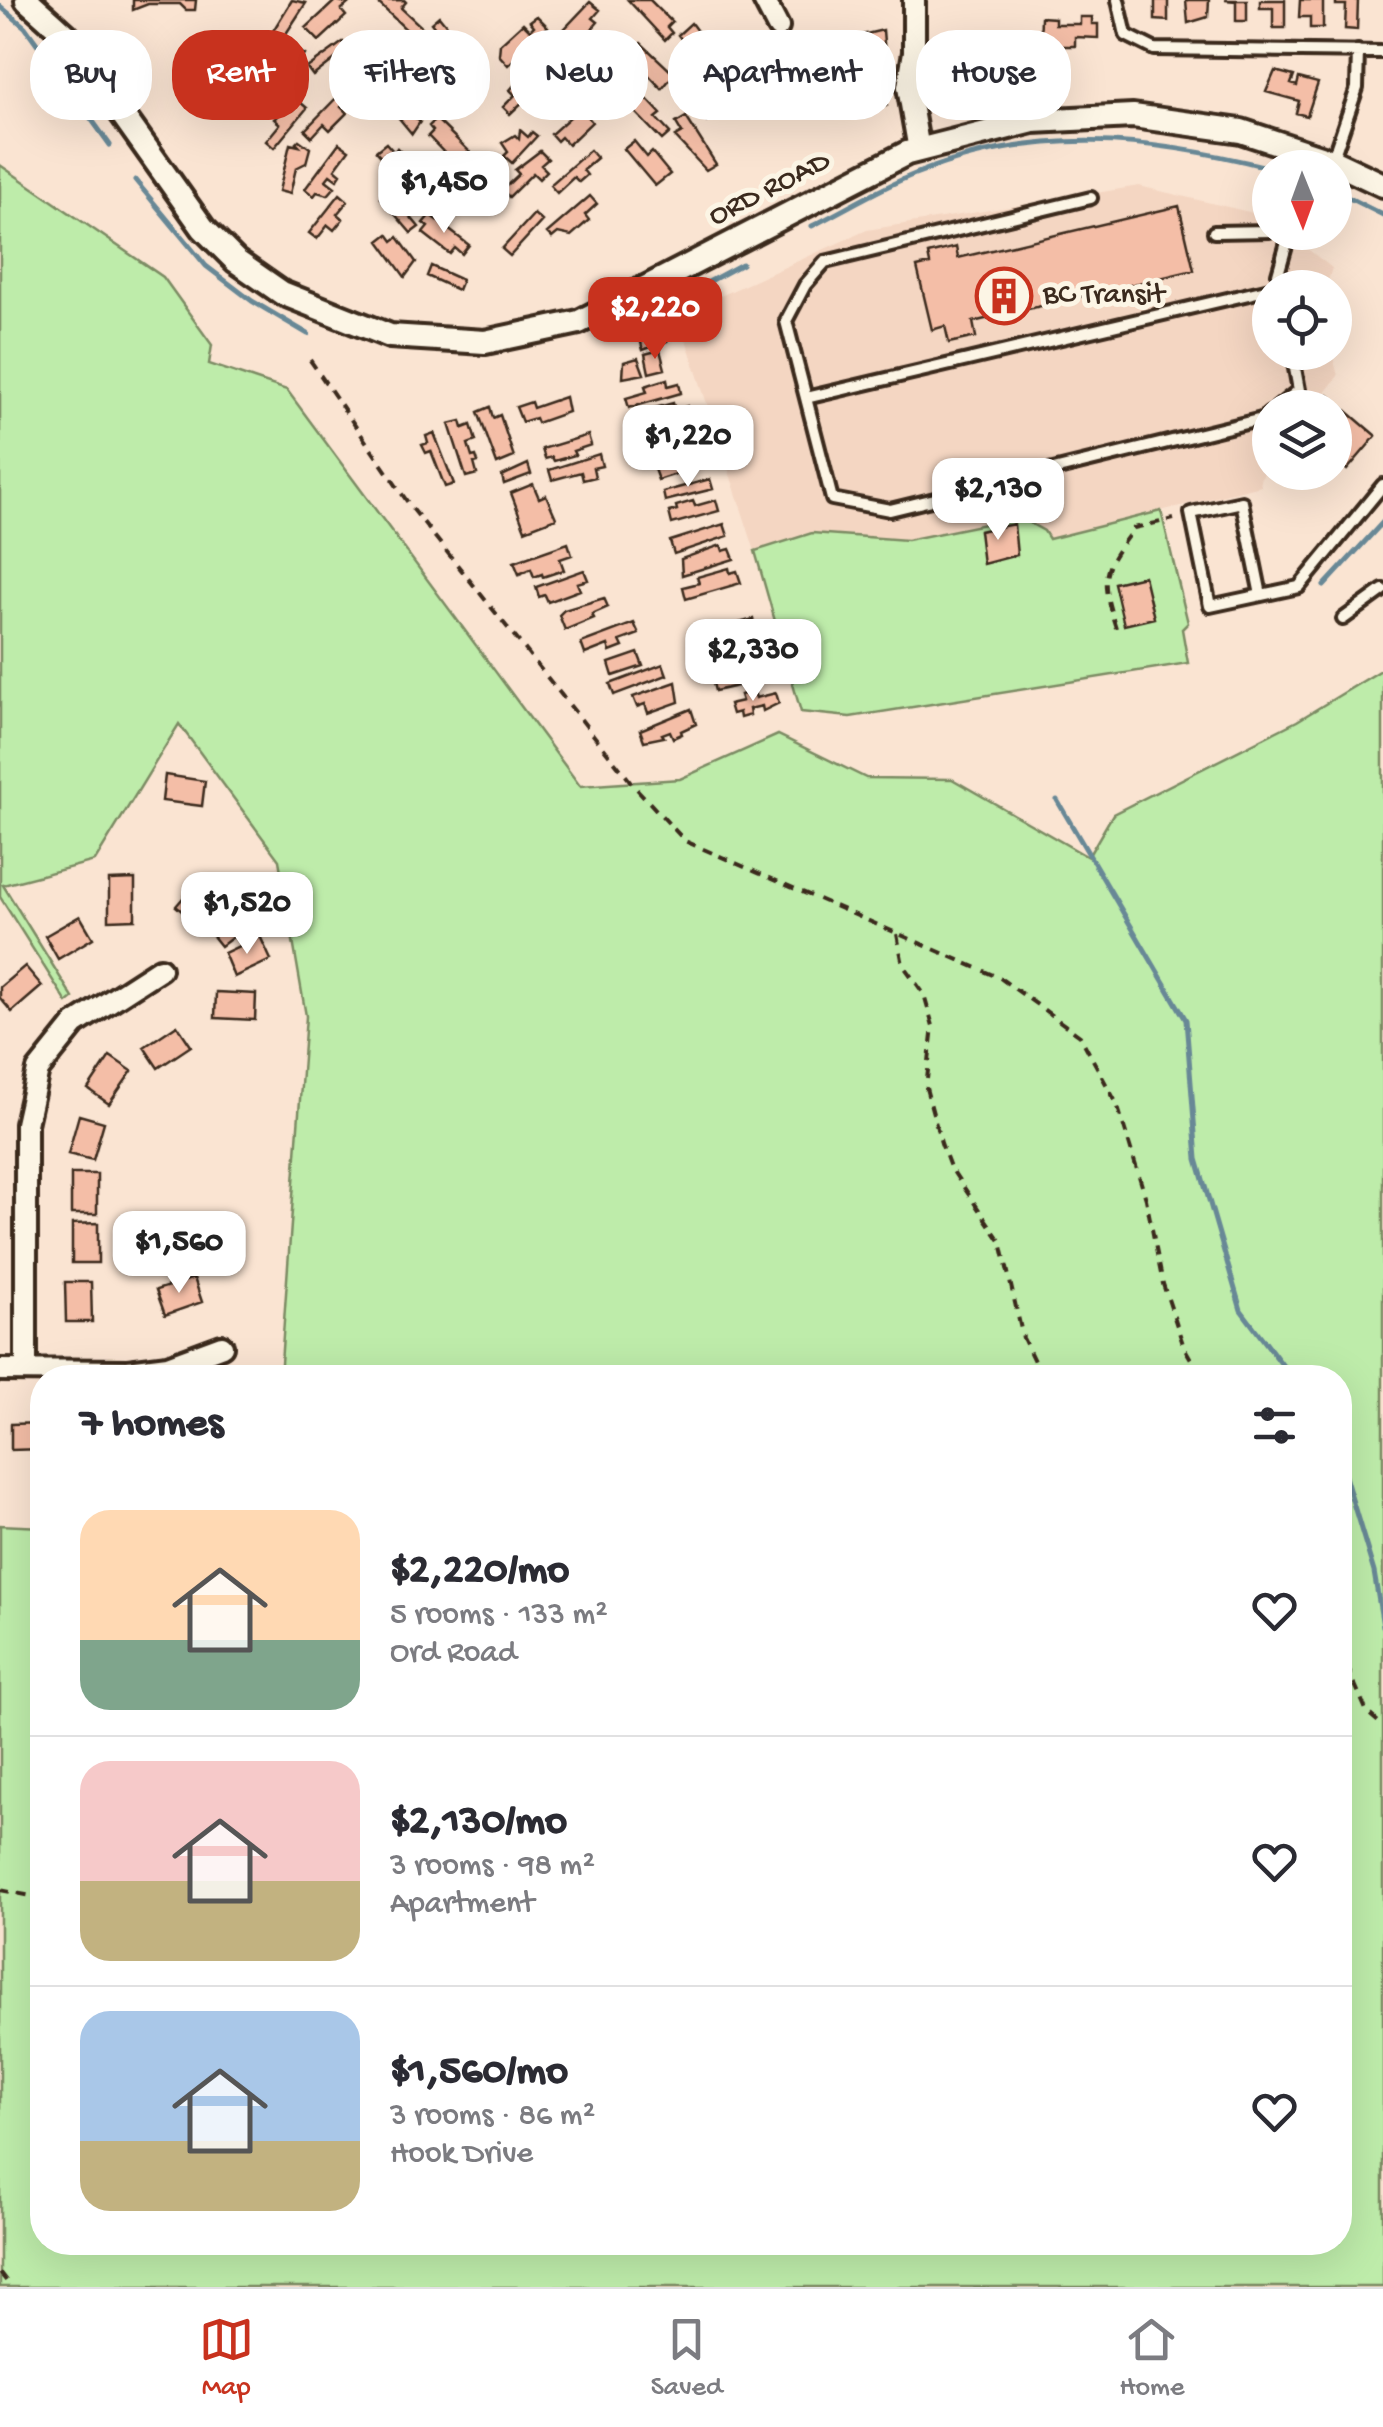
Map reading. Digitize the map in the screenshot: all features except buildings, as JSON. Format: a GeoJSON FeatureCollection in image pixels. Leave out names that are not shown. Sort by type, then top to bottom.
{"type":"FeatureCollection","features":[{"type":"Feature","properties":{"kind":"street","name":"ORD ROAD"},"geometry":{"type":"LineString","coordinates":[[27,0],[66,35],[202,228],[236,262],[282,293],[390,336],[485,342],[580,322],[919,150],[1033,121],[1133,116],[1241,131],[1292,150]]}},
{"type":"Feature","properties":{"kind":"street"},"geometry":{"type":"LineString","coordinates":[[764,0],[778,27]]}},
{"type":"Feature","properties":{"kind":"street"},"geometry":{"type":"LineString","coordinates":[[914,0],[914,52],[908,87],[919,150]]}},
{"type":"Feature","properties":{"kind":"street","name":"ORD ROAD"},"geometry":{"type":"LineString","coordinates":[[1352,173],[1383,185]]}},
{"type":"Feature","properties":{"kind":"street"},"geometry":{"type":"LineString","coordinates":[[26,1370],[26,1124],[38,1070],[76,1024],[160,969]]}},
{"type":"Feature","properties":{"kind":"street"},"geometry":{"type":"LineString","coordinates":[[171,1365],[222,1346]]}},
{"type":"Feature","properties":{"kind":"street"},"geometry":{"type":"LineString","coordinates":[[0,1370],[30,1370]]}},
{"type":"Feature","properties":{"kind":"lane"},"geometry":{"type":"LineString","coordinates":[[1118,0],[1126,35],[1154,49],[1383,52]]}},
{"type":"Feature","properties":{"kind":"lane"},"geometry":{"type":"LineString","coordinates":[[1335,150],[1357,88],[1358,51]]}},
{"type":"Feature","properties":{"kind":"lane"},"geometry":{"type":"LineString","coordinates":[[1091,198],[824,262],[805,284],[786,321],[832,499],[890,510],[1252,421]]}},
{"type":"Feature","properties":{"kind":"lane"},"geometry":{"type":"LineString","coordinates":[[1214,232],[1252,231]]}},
{"type":"Feature","properties":{"kind":"lane"},"geometry":{"type":"LineString","coordinates":[[806,398],[1252,294]]}},
{"type":"Feature","properties":{"kind":"lane"},"geometry":{"type":"LineString","coordinates":[[1261,595],[1242,502],[1191,513],[1210,606],[1300,587],[1383,486]]}},
{"type":"Feature","properties":{"kind":"lane"},"geometry":{"type":"LineString","coordinates":[[1343,619],[1383,590]]}},
{"type":"Feature","properties":{"kind":"path"},"geometry":{"type":"LineString","coordinates":[[310,360],[411,506],[634,787],[685,841],[1000,978],[1080,1036],[1117,1104],[1146,1200],[1163,1284],[1184,1348],[1194,1365]]}},
{"type":"Feature","properties":{"kind":"path"},"geometry":{"type":"LineString","coordinates":[[1116,628],[1106,598],[1106,566],[1134,528],[1174,519]]}},
{"type":"Feature","properties":{"kind":"path"},"geometry":{"type":"LineString","coordinates":[[896,932],[903,965],[924,994],[933,1026],[926,1088],[940,1143],[950,1167],[1001,1242],[1023,1338],[1036,1365]]}},
{"type":"Feature","properties":{"kind":"path"},"geometry":{"type":"LineString","coordinates":[[1352,1679],[1366,1712],[1383,1726]]}},
{"type":"Feature","properties":{"kind":"path"},"geometry":{"type":"LineString","coordinates":[[0,1890],[30,1896]]}},
{"type":"Feature","properties":{"kind":"path"},"geometry":{"type":"LineString","coordinates":[[0,2273],[11,2287]]}},
{"type":"Feature","properties":{"kind":"shaded area"},"geometry":{"type":"Polygon","coordinates":[[[1139,186],[1252,213],[1252,250],[1309,250],[1332,268],[1252,270],[1252,370],[1336,370],[1338,376],[1327,390],[1252,390],[1252,488],[1048,539],[1019,517],[907,540],[812,533],[755,551],[678,315],[867,230],[1139,186]]]}},
{"type":"Feature","properties":{"kind":"green space"},"geometry":{"type":"Polygon","coordinates":[[[0,165],[163,277],[212,345],[209,364],[287,390],[580,786],[680,779],[778,735],[866,778],[952,779],[1088,857],[1113,814],[1297,721],[1383,669],[1383,2287],[0,2287],[0,1525],[30,1526],[30,2255],[1352,2255],[1352,1365],[281,1365],[306,1016],[279,860],[179,724],[95,861],[3,885],[73,998],[67,1003],[0,897],[0,165]]]}},
{"type":"Feature","properties":{"kind":"green space"},"geometry":{"type":"Polygon","coordinates":[[[1161,511],[1188,623],[1182,629],[1188,663],[850,717],[801,712],[755,551],[812,533],[907,540],[1019,517],[1044,531],[1049,539],[1161,511]]]}},
{"type":"Feature","properties":{"kind":"waterway"},"geometry":{"type":"LineString","coordinates":[[0,6],[25,27],[110,145]]}},
{"type":"Feature","properties":{"kind":"waterway"},"geometry":{"type":"LineString","coordinates":[[812,226],[915,174],[1005,148],[1093,141],[1181,149],[1252,163]]}},
{"type":"Feature","properties":{"kind":"waterway"},"geometry":{"type":"LineString","coordinates":[[135,180],[206,266],[252,301],[308,334]]}},
{"type":"Feature","properties":{"kind":"waterway"},"geometry":{"type":"LineString","coordinates":[[1352,200],[1383,215]]}},
{"type":"Feature","properties":{"kind":"waterway"},"geometry":{"type":"LineString","coordinates":[[615,332],[742,264]]}},
{"type":"Feature","properties":{"kind":"waterway"},"geometry":{"type":"LineString","coordinates":[[1324,586],[1383,522]]}},
{"type":"Feature","properties":{"kind":"waterway"},"geometry":{"type":"LineString","coordinates":[[1057,800],[1186,1020],[1197,1159],[1241,1310],[1282,1365]]}},
{"type":"Feature","properties":{"kind":"waterway"},"geometry":{"type":"LineString","coordinates":[[1352,1500],[1374,1572],[1383,1626]]}},
{"type":"Feature","properties":{"kind":"place","name":"BC Transit"},"geometry":{"type":"Point","coordinates":[1004,296]}}]}
